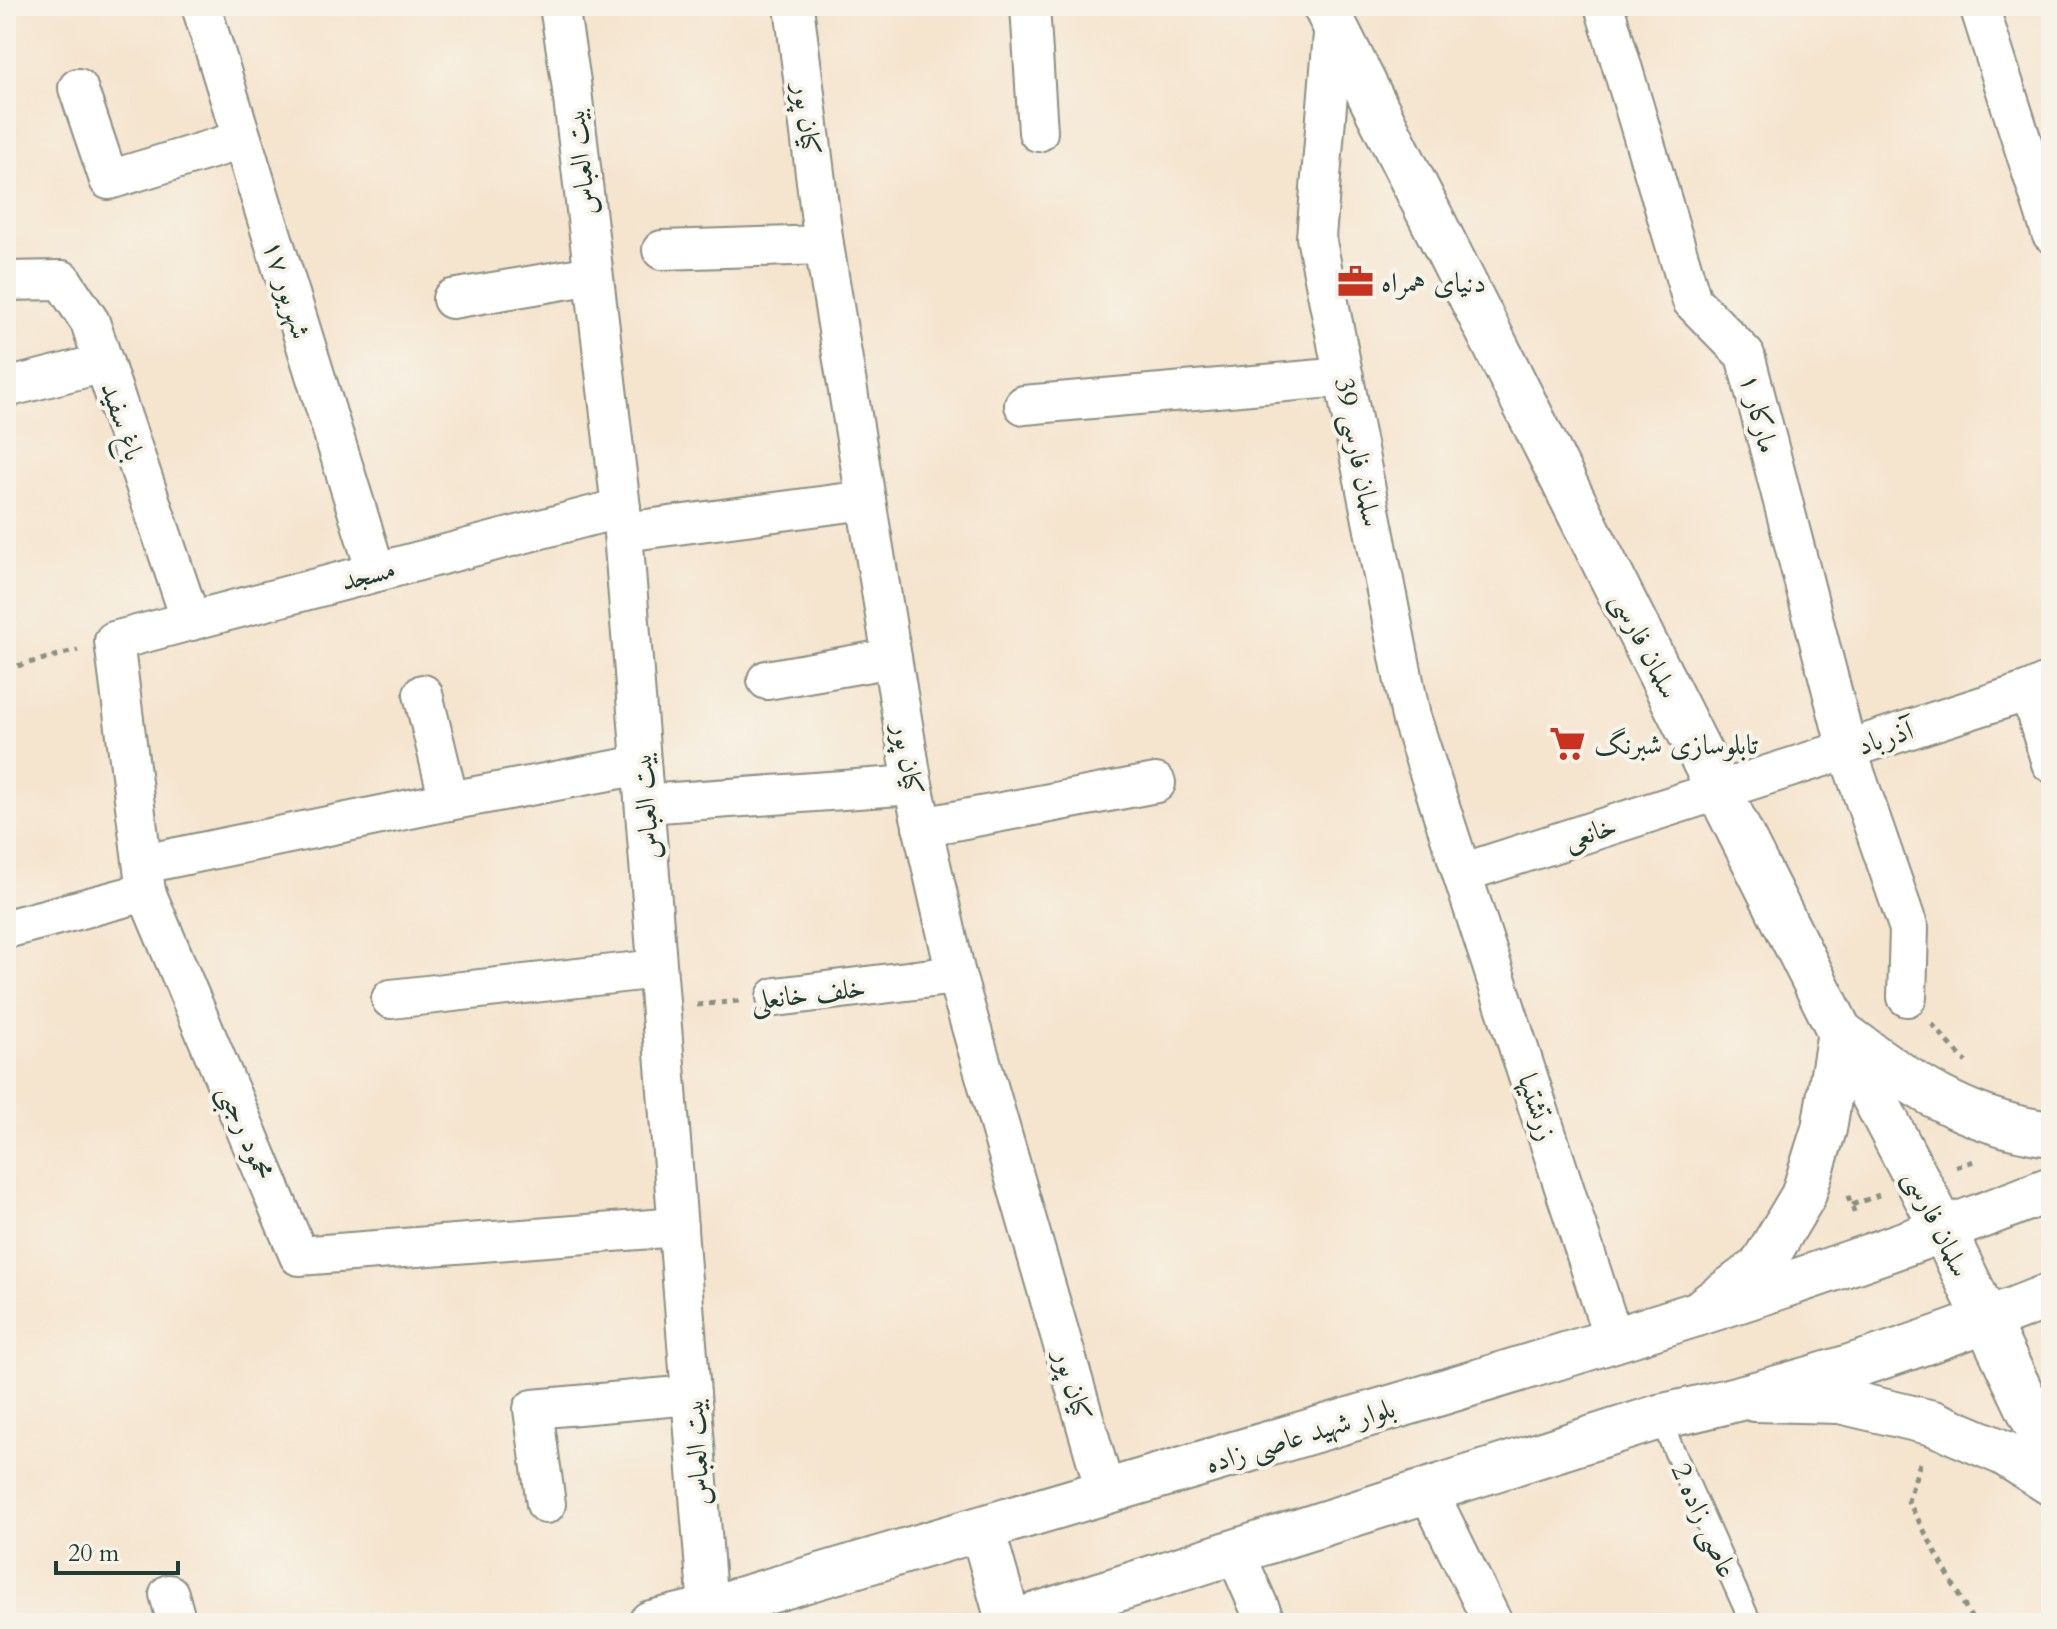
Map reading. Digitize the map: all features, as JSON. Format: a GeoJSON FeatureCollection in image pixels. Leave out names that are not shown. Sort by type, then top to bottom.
{"type":"FeatureCollection","features":[{"type":"Feature","properties":{"kind":"main road","name":"سلمان فارسی"},"geometry":{"type":"LineString","coordinates":[[1329,14],[1840,1032],[1944,1231],[2051,1456]]}},
{"type":"Feature","properties":{"kind":"main road"},"geometry":{"type":"LineString","coordinates":[[1693,1317],[1761,1267],[1803,1196],[1824,1129],[1840,1032],[1904,1079],[1939,1100],[1980,1119],[2051,1134]]}},
{"type":"Feature","properties":{"kind":"main road","name":"بلوار شهید عاصی زاده"},"geometry":{"type":"LineString","coordinates":[[651,1623],[1106,1494],[1693,1317],[1944,1231],[2051,1189]]}},
{"type":"Feature","properties":{"kind":"main road"},"geometry":{"type":"LineString","coordinates":[[982,1529],[1010,1623],[1659,1417],[1744,1399],[1985,1321],[2051,1295]]}},
{"type":"Feature","properties":{"kind":"main road"},"geometry":{"type":"LineString","coordinates":[[1744,1399],[1840,1401],[1933,1423],[2004,1453],[2051,1483]]}},
{"type":"Feature","properties":{"kind":"street","name":"۱۷ شهریور"},"geometry":{"type":"LineString","coordinates":[[201,6],[376,572]]}},
{"type":"Feature","properties":{"kind":"street","name":"بیت العباس"},"geometry":{"type":"LineString","coordinates":[[559,6],[622,520],[708,1609]]}},
{"type":"Feature","properties":{"kind":"street","name":"کیان پور"},"geometry":{"type":"LineString","coordinates":[[794,6],[824,245],[913,785],[956,975],[1106,1494]]}},
{"type":"Feature","properties":{"kind":"street"},"geometry":{"type":"LineString","coordinates":[[1030,6],[1038,132]]}},
{"type":"Feature","properties":{"kind":"street"},"geometry":{"type":"LineString","coordinates":[[1979,6],[2040,156],[2051,233]]}},
{"type":"Feature","properties":{"kind":"street","name":"مارکار ۱"},"geometry":{"type":"LineString","coordinates":[[1606,7],[1692,301],[1745,355],[1847,749],[1909,929],[1907,997]]}},
{"type":"Feature","properties":{"kind":"street","name":"سلمان فارسی 39"},"geometry":{"type":"LineString","coordinates":[[1329,14],[1316,237],[1411,717],[1462,873]]}},
{"type":"Feature","properties":{"kind":"street"},"geometry":{"type":"LineString","coordinates":[[78,88],[109,180],[242,140]]}},
{"type":"Feature","properties":{"kind":"street"},"geometry":{"type":"LineString","coordinates":[[662,250],[824,245]]}},
{"type":"Feature","properties":{"kind":"street"},"geometry":{"type":"LineString","coordinates":[[452,299],[593,275]]}},
{"type":"Feature","properties":{"kind":"street","name":"باغ سفید"},"geometry":{"type":"LineString","coordinates":[[6,281],[62,280],[90,322],[191,621]]}},
{"type":"Feature","properties":{"kind":"street"},"geometry":{"type":"LineString","coordinates":[[6,388],[104,363]]}},
{"type":"Feature","properties":{"kind":"street"},"geometry":{"type":"LineString","coordinates":[[1024,405],[1344,377]]}},
{"type":"Feature","properties":{"kind":"street","name":"مسجد"},"geometry":{"type":"LineString","coordinates":[[114,641],[376,572],[622,520],[866,500]]}},
{"type":"Feature","properties":{"kind":"street","name":"محمود رجبی"},"geometry":{"type":"LineString","coordinates":[[114,641],[144,878],[299,1256],[678,1227]]}},
{"type":"Feature","properties":{"kind":"street"},"geometry":{"type":"LineString","coordinates":[[767,680],[892,658]]}},
{"type":"Feature","properties":{"kind":"street"},"geometry":{"type":"LineString","coordinates":[[2040,686],[2051,763]]}},
{"type":"Feature","properties":{"kind":"street","name":"آذرباد"},"geometry":{"type":"LineString","coordinates":[[1719,791],[2040,686]]}},
{"type":"Feature","properties":{"kind":"street"},"geometry":{"type":"LineString","coordinates":[[423,694],[449,801]]}},
{"type":"Feature","properties":{"kind":"street"},"geometry":{"type":"LineString","coordinates":[[6,929],[144,878],[449,801],[641,765]]}},
{"type":"Feature","properties":{"kind":"street"},"geometry":{"type":"LineString","coordinates":[[922,827],[1156,783]]}},
{"type":"Feature","properties":{"kind":"street"},"geometry":{"type":"LineString","coordinates":[[645,804],[913,785]]}},
{"type":"Feature","properties":{"kind":"street","name":"خانعی"},"geometry":{"type":"LineString","coordinates":[[1462,873],[1719,791]]}},
{"type":"Feature","properties":{"kind":"street","name":"زرتشتیها"},"geometry":{"type":"LineString","coordinates":[[1462,873],[1614,1341]]}},
{"type":"Feature","properties":{"kind":"street"},"geometry":{"type":"LineString","coordinates":[[391,999],[657,969]]}},
{"type":"Feature","properties":{"kind":"street","name":"خلف خانعلی"},"geometry":{"type":"LineString","coordinates":[[776,997],[956,975]]}},
{"type":"Feature","properties":{"kind":"street"},"geometry":{"type":"LineString","coordinates":[[546,1504],[533,1409],[691,1395]]}},
{"type":"Feature","properties":{"kind":"street"},"geometry":{"type":"LineString","coordinates":[[1428,1491],[1493,1623]]}},
{"type":"Feature","properties":{"kind":"street"},"geometry":{"type":"LineString","coordinates":[[1235,1552],[1266,1623]]}},
{"type":"Feature","properties":{"kind":"lane","name":"عاصی زاده 2"},"geometry":{"type":"LineString","coordinates":[[1659,1417],[1751,1623]]}},
{"type":"Feature","properties":{"kind":"path"},"geometry":{"type":"LineString","coordinates":[[6,669],[114,641]]}},
{"type":"Feature","properties":{"kind":"path","name":"خلف خانعلی"},"geometry":{"type":"LineString","coordinates":[[661,1009],[776,997]]}},
{"type":"Feature","properties":{"kind":"path"},"geometry":{"type":"LineString","coordinates":[[1933,1423],[1908,1501],[1974,1623]]}},
{"type":"Feature","properties":{"kind":"place","name":"دنیای همراه"},"geometry":{"type":"Point","coordinates":[1355,282]}},
{"type":"Feature","properties":{"kind":"place","name":"تابلوسازی شبرنگ"},"geometry":{"type":"Point","coordinates":[1568,744]}}]}
